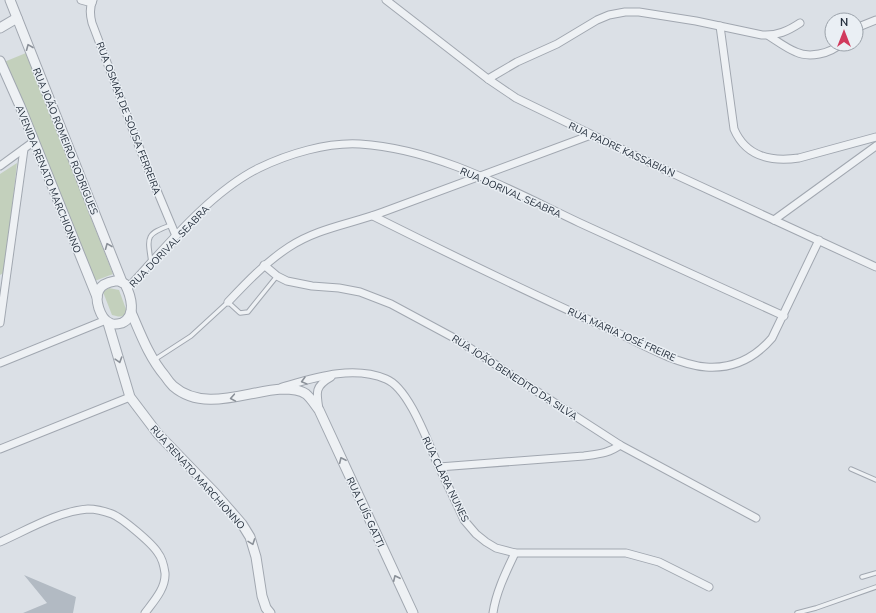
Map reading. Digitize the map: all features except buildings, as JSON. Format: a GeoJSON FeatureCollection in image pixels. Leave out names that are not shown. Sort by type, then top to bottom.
{"type":"FeatureCollection","features":[{"type":"Feature","properties":{"kind":"street","name":"RUA JOÃO ROMEIRO RODRIGUES"},"geometry":{"type":"LineString","coordinates":[[10,0],[125,286]]}},
{"type":"Feature","properties":{"kind":"street"},"geometry":{"type":"LineString","coordinates":[[81,0],[92,2]]}},
{"type":"Feature","properties":{"kind":"street","name":"RUA PADRE KASSABIAN"},"geometry":{"type":"LineString","coordinates":[[386,0],[488,79],[516,98],[591,135],[876,267]]}},
{"type":"Feature","properties":{"kind":"street","name":"RUA OSMAR DE SOUSA FERREIRA"},"geometry":{"type":"LineString","coordinates":[[92,2],[90,16],[92,23],[143,156],[176,236]]}},
{"type":"Feature","properties":{"kind":"street"},"geometry":{"type":"LineString","coordinates":[[488,79],[517,62],[557,44],[597,20],[609,15],[625,12],[639,12],[696,21],[768,36],[792,50],[803,54],[831,52]]}},
{"type":"Feature","properties":{"kind":"street"},"geometry":{"type":"LineString","coordinates":[[0,28],[17,18]]}},
{"type":"Feature","properties":{"kind":"street"},"geometry":{"type":"LineString","coordinates":[[864,25],[876,20]]}},
{"type":"Feature","properties":{"kind":"street"},"geometry":{"type":"LineString","coordinates":[[768,36],[789,31],[800,23]]}},
{"type":"Feature","properties":{"kind":"street"},"geometry":{"type":"LineString","coordinates":[[720,26],[734,129],[738,140],[746,148],[761,156],[786,160],[799,158],[876,137]]}},
{"type":"Feature","properties":{"kind":"street","name":"AVENIDA RENATO MARCHIONNO"},"geometry":{"type":"LineString","coordinates":[[0,61],[20,106],[33,142],[97,297]]}},
{"type":"Feature","properties":{"kind":"street"},"geometry":{"type":"LineString","coordinates":[[228,302],[264,265],[289,247],[308,236],[333,226],[373,216],[591,135]]}},
{"type":"Feature","properties":{"kind":"street"},"geometry":{"type":"LineString","coordinates":[[0,166],[33,142]]}},
{"type":"Feature","properties":{"kind":"street","name":"RUA DORIVAL SEABRA"},"geometry":{"type":"LineString","coordinates":[[125,286],[151,263],[198,213],[229,187],[257,169],[288,156],[323,147],[358,144],[393,148],[437,160],[482,176],[784,316]]}},
{"type":"Feature","properties":{"kind":"street"},"geometry":{"type":"LineString","coordinates":[[774,220],[876,146]]}},
{"type":"Feature","properties":{"kind":"street"},"geometry":{"type":"LineString","coordinates":[[0,324],[24,149]]}},
{"type":"Feature","properties":{"kind":"street","name":"RUA MARIA JOSÉ FREIRE"},"geometry":{"type":"LineString","coordinates":[[373,216],[670,357],[705,367],[720,367],[737,364],[752,357],[764,348],[772,338],[784,316],[820,240]]}},
{"type":"Feature","properties":{"kind":"street","name":"RUA JOÃO BENEDITO DA SILVA"},"geometry":{"type":"LineString","coordinates":[[264,265],[277,276],[287,281],[360,292],[391,304],[456,339],[620,445],[756,518]]}},
{"type":"Feature","properties":{"kind":"street"},"geometry":{"type":"LineString","coordinates":[[0,363],[107,322],[118,324],[123,322],[131,315],[131,303],[125,286],[115,281],[106,283],[100,288],[97,297],[100,311],[107,322]]}},
{"type":"Feature","properties":{"kind":"street","name":"RUA LUÍS GATTI"},"geometry":{"type":"LineString","coordinates":[[131,312],[143,342],[153,361],[173,386],[195,398],[228,399],[271,390],[295,389],[311,398],[319,410],[413,613]]}},
{"type":"Feature","properties":{"kind":"street","name":"RUA RENATO MARCHIONNO"},"geometry":{"type":"LineString","coordinates":[[107,322],[130,397],[158,434],[215,493],[242,524],[250,537],[254,548],[262,596],[266,608],[270,613]]}},
{"type":"Feature","properties":{"kind":"street","name":"RUA LUÍS GATTI"},"geometry":{"type":"LineString","coordinates":[[319,410],[317,396],[318,388],[326,380],[337,373]]}},
{"type":"Feature","properties":{"kind":"street","name":"RUA CLARA NUNES"},"geometry":{"type":"LineString","coordinates":[[271,390],[337,373],[365,374],[385,378],[400,390],[415,414],[464,520],[469,527],[486,542],[496,548],[515,553],[626,552],[659,562],[709,586]]}},
{"type":"Feature","properties":{"kind":"street"},"geometry":{"type":"LineString","coordinates":[[0,449],[130,397]]}},
{"type":"Feature","properties":{"kind":"street"},"geometry":{"type":"LineString","coordinates":[[439,467],[590,455],[614,450],[620,445]]}},
{"type":"Feature","properties":{"kind":"street"},"geometry":{"type":"LineString","coordinates":[[0,542],[60,516],[78,511],[89,509],[100,510],[113,514],[142,536],[158,552],[162,561],[165,574],[163,585],[158,595],[145,613]]}},
{"type":"Feature","properties":{"kind":"street"},"geometry":{"type":"LineString","coordinates":[[493,613],[497,596],[515,553]]}},
{"type":"Feature","properties":{"kind":"lane"},"geometry":{"type":"LineString","coordinates":[[151,263],[148,246],[150,238],[155,231],[171,225]]}},
{"type":"Feature","properties":{"kind":"lane"},"geometry":{"type":"LineString","coordinates":[[153,361],[191,336],[228,302],[240,313],[248,312],[277,276]]}},
{"type":"Feature","properties":{"kind":"lane"},"geometry":{"type":"LineString","coordinates":[[851,469],[876,480]]}},
{"type":"Feature","properties":{"kind":"lane"},"geometry":{"type":"LineString","coordinates":[[862,577],[876,573]]}},
{"type":"Feature","properties":{"kind":"lane"},"geometry":{"type":"LineString","coordinates":[[797,613],[876,587]]}},
{"type":"Feature","properties":{"kind":"green space"},"geometry":{"type":"Polygon","coordinates":[[[26,53],[113,274],[92,282],[4,62],[26,53]]]}},
{"type":"Feature","properties":{"kind":"green space"},"geometry":{"type":"Polygon","coordinates":[[[17,163],[5,272],[0,275],[0,174],[17,163]]]}},
{"type":"Feature","properties":{"kind":"green space"},"geometry":{"type":"Polygon","coordinates":[[[109,288],[119,290],[127,312],[122,316],[119,317],[112,315],[103,292],[109,288]]]}}]}
